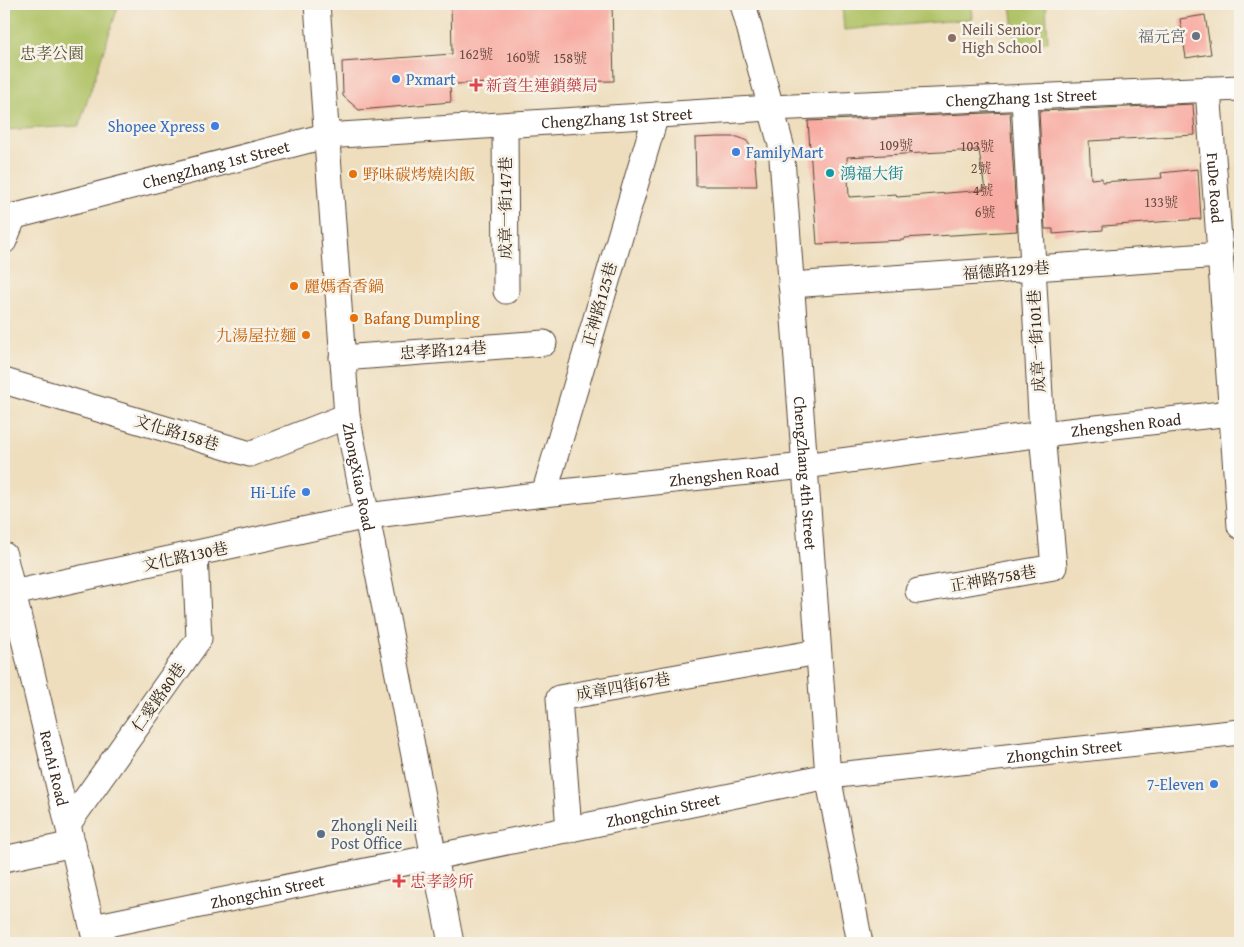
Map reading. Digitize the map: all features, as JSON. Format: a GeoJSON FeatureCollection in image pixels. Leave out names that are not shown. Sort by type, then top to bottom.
{"type":"FeatureCollection","features":[{"type":"Feature","properties":{"kind":"street","name":"ZhongXiao Road"},"geometry":{"type":"LineString","coordinates":[[317,4],[325,136],[347,416],[436,858],[451,943]]}},
{"type":"Feature","properties":{"kind":"street","name":"ChengZhang 4th Street"},"geometry":{"type":"LineString","coordinates":[[743,4],[781,145],[828,776],[860,943]]}},
{"type":"Feature","properties":{"kind":"street","name":"ChengZhang 1st Street"},"geometry":{"type":"LineString","coordinates":[[9,218],[325,136],[770,108],[1240,88]]}},
{"type":"Feature","properties":{"kind":"street","name":"FuDe Road"},"geometry":{"type":"LineString","coordinates":[[1208,89],[1221,255],[1232,293],[1240,526]]}},
{"type":"Feature","properties":{"kind":"street","name":"成章一街101巷"},"geometry":{"type":"LineString","coordinates":[[1024,98],[1042,434]]}},
{"type":"Feature","properties":{"kind":"street","name":"正神路125巷"},"geometry":{"type":"LineString","coordinates":[[544,494],[656,115]]}},
{"type":"Feature","properties":{"kind":"street","name":"成章一街147巷"},"geometry":{"type":"LineString","coordinates":[[505,125],[506,290]]}},
{"type":"Feature","properties":{"kind":"street"},"geometry":{"type":"LineString","coordinates":[[4,240],[9,218]]}},
{"type":"Feature","properties":{"kind":"street","name":"福德路129巷"},"geometry":{"type":"LineString","coordinates":[[791,285],[1221,255]]}},
{"type":"Feature","properties":{"kind":"street","name":"忠孝路124巷"},"geometry":{"type":"LineString","coordinates":[[342,358],[544,342]]}},
{"type":"Feature","properties":{"kind":"street","name":"文化路158巷"},"geometry":{"type":"LineString","coordinates":[[4,381],[250,454],[347,416]]}},
{"type":"Feature","properties":{"kind":"street","name":"Zhengshen Road"},"geometry":{"type":"LineString","coordinates":[[366,516],[544,494],[804,466],[1042,434],[1236,412]]}},
{"type":"Feature","properties":{"kind":"street","name":"正神路758巷"},"geometry":{"type":"LineString","coordinates":[[918,591],[1054,567],[1042,434]]}},
{"type":"Feature","properties":{"kind":"street","name":"文化路130巷"},"geometry":{"type":"LineString","coordinates":[[9,594],[366,516]]}},
{"type":"Feature","properties":{"kind":"street","name":"仁愛路80巷"},"geometry":{"type":"LineString","coordinates":[[71,834],[198,639],[195,554]]}},
{"type":"Feature","properties":{"kind":"street","name":"RenAi Road"},"geometry":{"type":"LineString","coordinates":[[4,555],[9,594],[95,935]]}},
{"type":"Feature","properties":{"kind":"street","name":"成章四街67巷"},"geometry":{"type":"LineString","coordinates":[[569,830],[559,698],[818,652]]}},
{"type":"Feature","properties":{"kind":"street","name":"Zhongchin Street"},"geometry":{"type":"LineString","coordinates":[[95,935],[436,858],[828,776],[1240,732]]}},
{"type":"Feature","properties":{"kind":"street"},"geometry":{"type":"LineString","coordinates":[[4,859],[71,834]]}},
{"type":"Feature","properties":{"kind":"green space","name":"忠孝公園"},"geometry":{"type":"Polygon","coordinates":[[[4,4],[119,4],[79,126],[4,130],[4,4]]]}},
{"type":"Feature","properties":{"kind":"green space"},"geometry":{"type":"Polygon","coordinates":[[[842,4],[971,4],[972,19],[844,30],[842,4]]]}},
{"type":"Feature","properties":{"kind":"green space"},"geometry":{"type":"Polygon","coordinates":[[[1011,4],[1046,4],[1048,42],[1016,46],[1011,4]]]}},
{"type":"Feature","properties":{"kind":"building"},"geometry":{"type":"Polygon","coordinates":[[[451,4],[612,4],[614,81],[450,84],[451,102],[359,110],[343,96],[342,62],[452,54],[451,4]]]}},
{"type":"Feature","properties":{"kind":"building","name":"福元宮"},"geometry":{"type":"Polygon","coordinates":[[[1205,15],[1211,54],[1186,58],[1180,19],[1205,15]]]}},
{"type":"Feature","properties":{"kind":"building"},"geometry":{"type":"Polygon","coordinates":[[[1193,104],[1195,135],[1089,141],[1091,179],[1102,178],[1102,182],[1162,178],[1161,173],[1198,169],[1201,219],[1103,226],[1103,230],[1053,234],[1053,229],[1045,229],[1039,111],[1193,104]]]}},
{"type":"Feature","properties":{"kind":"building","name":"鴻福大街"},"geometry":{"type":"Polygon","coordinates":[[[1010,112],[1017,231],[904,238],[904,240],[817,244],[808,121],[1010,112]],[[979,150],[847,157],[849,197],[896,194],[897,197],[985,190],[979,150]]]}},
{"type":"Feature","properties":{"kind":"building"},"geometry":{"type":"Polygon","coordinates":[[[738,137],[747,141],[754,152],[757,186],[696,186],[695,138],[738,137]]]}},
{"type":"Feature","properties":{"kind":"place","name":"福元宮"},"geometry":{"type":"Point","coordinates":[1196,36]}},
{"type":"Feature","properties":{"kind":"place","name":"Neili Senior High School"},"geometry":{"type":"Point","coordinates":[952,38]}},
{"type":"Feature","properties":{"kind":"place","name":"Pxmart"},"geometry":{"type":"Point","coordinates":[396,79]}},
{"type":"Feature","properties":{"kind":"place","name":"新資生連鎖藥局"},"geometry":{"type":"Point","coordinates":[476,85]}},
{"type":"Feature","properties":{"kind":"place","name":"Shopee Xpress"},"geometry":{"type":"Point","coordinates":[215,126]}},
{"type":"Feature","properties":{"kind":"place","name":"FamilyMart"},"geometry":{"type":"Point","coordinates":[736,152]}},
{"type":"Feature","properties":{"kind":"place","name":"鴻福大街"},"geometry":{"type":"Point","coordinates":[830,173]}},
{"type":"Feature","properties":{"kind":"place","name":"野味碳烤燒肉飯"},"geometry":{"type":"Point","coordinates":[353,174]}},
{"type":"Feature","properties":{"kind":"place","name":"麗媽香香鍋"},"geometry":{"type":"Point","coordinates":[294,286]}},
{"type":"Feature","properties":{"kind":"place","name":"Bafang Dumpling"},"geometry":{"type":"Point","coordinates":[354,318]}},
{"type":"Feature","properties":{"kind":"place","name":"九湯屋拉麵"},"geometry":{"type":"Point","coordinates":[306,335]}},
{"type":"Feature","properties":{"kind":"place","name":"Hi-Life"},"geometry":{"type":"Point","coordinates":[306,492]}},
{"type":"Feature","properties":{"kind":"place","name":"7-Eleven"},"geometry":{"type":"Point","coordinates":[1214,784]}},
{"type":"Feature","properties":{"kind":"place","name":"Zhongli Neili Post Office"},"geometry":{"type":"Point","coordinates":[321,834]}},
{"type":"Feature","properties":{"kind":"place","name":"忠孝診所"},"geometry":{"type":"Point","coordinates":[399,881]}}]}
